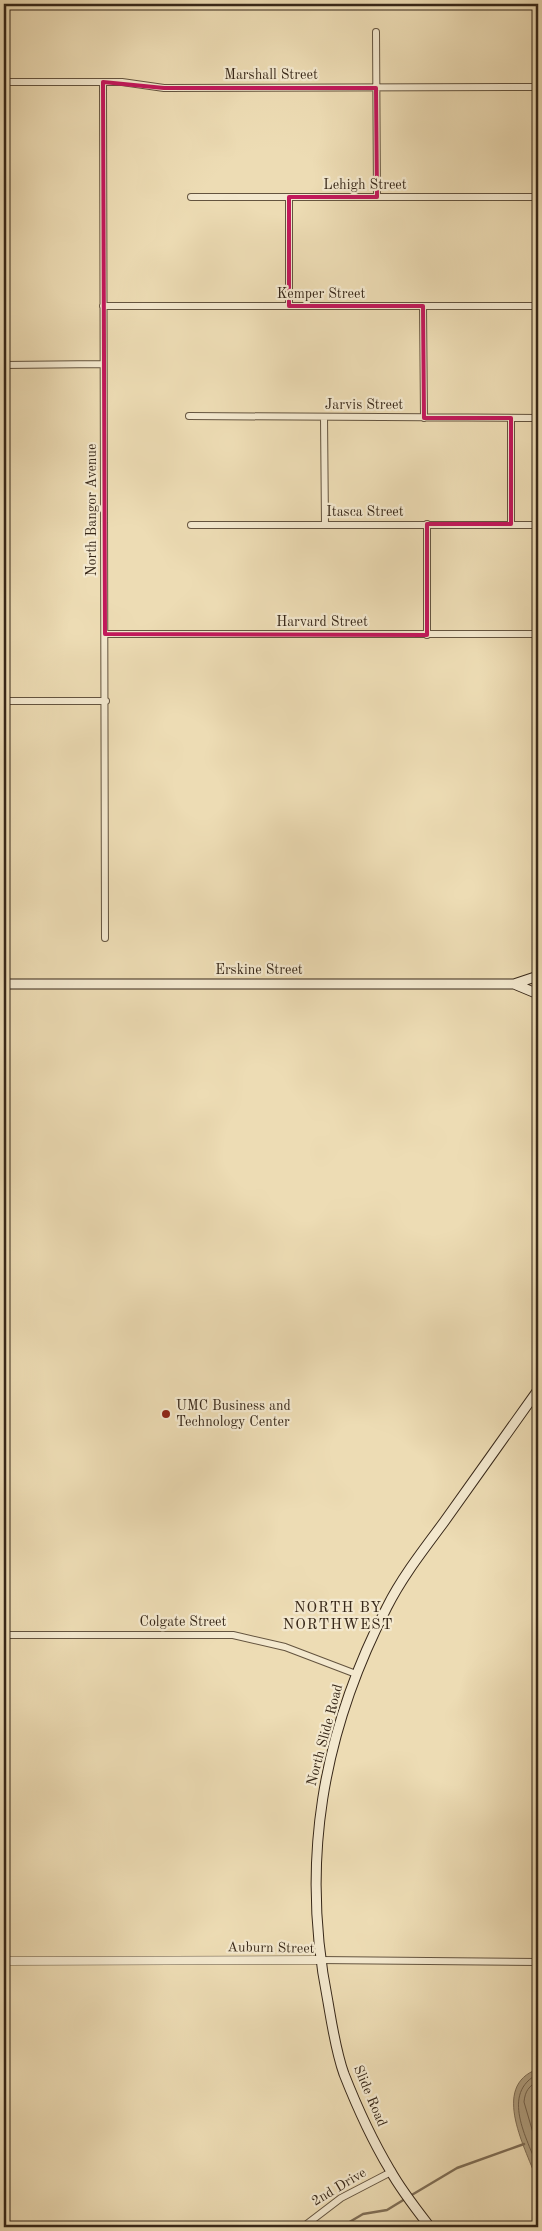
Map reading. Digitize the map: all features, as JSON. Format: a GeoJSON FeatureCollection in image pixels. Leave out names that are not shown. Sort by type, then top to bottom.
{"type":"FeatureCollection","features":[{"type":"Feature","properties":{"kind":"main road","name":"Erskine Street"},"geometry":{"type":"LineString","coordinates":[[4,984],[514,984],[538,976]]}},
{"type":"Feature","properties":{"kind":"main road","name":"Erskine Street"},"geometry":{"type":"LineString","coordinates":[[514,984],[538,994]]}},
{"type":"Feature","properties":{"kind":"main road","name":"North Slide Road"},"geometry":{"type":"LineString","coordinates":[[320,1960],[315,1915],[315,1858],[320,1807],[331,1752],[356,1674],[388,1604],[425,1548],[538,1390]]}},
{"type":"Feature","properties":{"kind":"main road","name":"Slide Road"},"geometry":{"type":"LineString","coordinates":[[320,1960],[343,2071],[366,2126],[393,2176],[430,2227]]}},
{"type":"Feature","properties":{"kind":"street"},"geometry":{"type":"LineString","coordinates":[[376,32],[377,198]]}},
{"type":"Feature","properties":{"kind":"street","name":"Marshall Street"},"geometry":{"type":"LineString","coordinates":[[4,82],[103,82],[164,88],[538,88]]}},
{"type":"Feature","properties":{"kind":"street","name":"North Bangor Avenue"},"geometry":{"type":"LineString","coordinates":[[103,82],[106,701],[105,938]]}},
{"type":"Feature","properties":{"kind":"street"},"geometry":{"type":"LineString","coordinates":[[289,197],[289,306]]}},
{"type":"Feature","properties":{"kind":"street","name":"Lehigh Street"},"geometry":{"type":"LineString","coordinates":[[191,198],[538,197]]}},
{"type":"Feature","properties":{"kind":"street","name":"Kemper Street"},"geometry":{"type":"LineString","coordinates":[[103,306],[538,306]]}},
{"type":"Feature","properties":{"kind":"street"},"geometry":{"type":"LineString","coordinates":[[423,306],[424,418]]}},
{"type":"Feature","properties":{"kind":"street"},"geometry":{"type":"LineString","coordinates":[[4,365],[104,364]]}},
{"type":"Feature","properties":{"kind":"street","name":"Jarvis Street"},"geometry":{"type":"LineString","coordinates":[[189,416],[538,418]]}},
{"type":"Feature","properties":{"kind":"street"},"geometry":{"type":"LineString","coordinates":[[324,417],[325,524]]}},
{"type":"Feature","properties":{"kind":"street"},"geometry":{"type":"LineString","coordinates":[[510,524],[511,418]]}},
{"type":"Feature","properties":{"kind":"street"},"geometry":{"type":"LineString","coordinates":[[427,524],[427,635]]}},
{"type":"Feature","properties":{"kind":"street","name":"Itasca Street"},"geometry":{"type":"LineString","coordinates":[[191,525],[538,525]]}},
{"type":"Feature","properties":{"kind":"street","name":"Harvard Street"},"geometry":{"type":"LineString","coordinates":[[105,634],[538,634]]}},
{"type":"Feature","properties":{"kind":"street"},"geometry":{"type":"LineString","coordinates":[[4,701],[106,701]]}},
{"type":"Feature","properties":{"kind":"street","name":"Colgate Street"},"geometry":{"type":"LineString","coordinates":[[4,1635],[233,1635],[285,1647],[356,1674]]}},
{"type":"Feature","properties":{"kind":"street","name":"Auburn Street"},"geometry":{"type":"LineString","coordinates":[[4,1961],[320,1960],[538,1962]]}},
{"type":"Feature","properties":{"kind":"street","name":"2nd Drive"},"geometry":{"type":"LineString","coordinates":[[304,2227],[341,2198],[393,2176]]}},
{"type":"Feature","properties":{"kind":"highlighted area"},"geometry":{"type":"Polygon","coordinates":[[[103,82],[164,88],[376,88],[377,197],[289,197],[289,306],[423,306],[424,418],[511,418],[511,524],[427,524],[427,635],[105,634],[103,82]]]}},
{"type":"Feature","properties":{"kind":"water"},"geometry":{"type":"Polygon","coordinates":[[[538,2069],[538,2183],[520,2137],[514,2104],[516,2089],[523,2077],[538,2069]]]}},
{"type":"Feature","properties":{"kind":"waterway"},"geometry":{"type":"LineString","coordinates":[[410,2196],[457,2168],[524,2144]]}},
{"type":"Feature","properties":{"kind":"waterway"},"geometry":{"type":"LineString","coordinates":[[341,2227],[363,2214],[387,2210],[405,2199]]}},
{"type":"Feature","properties":{"kind":"place","name":"UMC Business and Technology Center"},"geometry":{"type":"Point","coordinates":[166,1414]}},
{"type":"Feature","properties":{"kind":"district","name":"NORTH BY NORTHWEST"},"geometry":{"type":"Point","coordinates":[338,1616]}}]}
